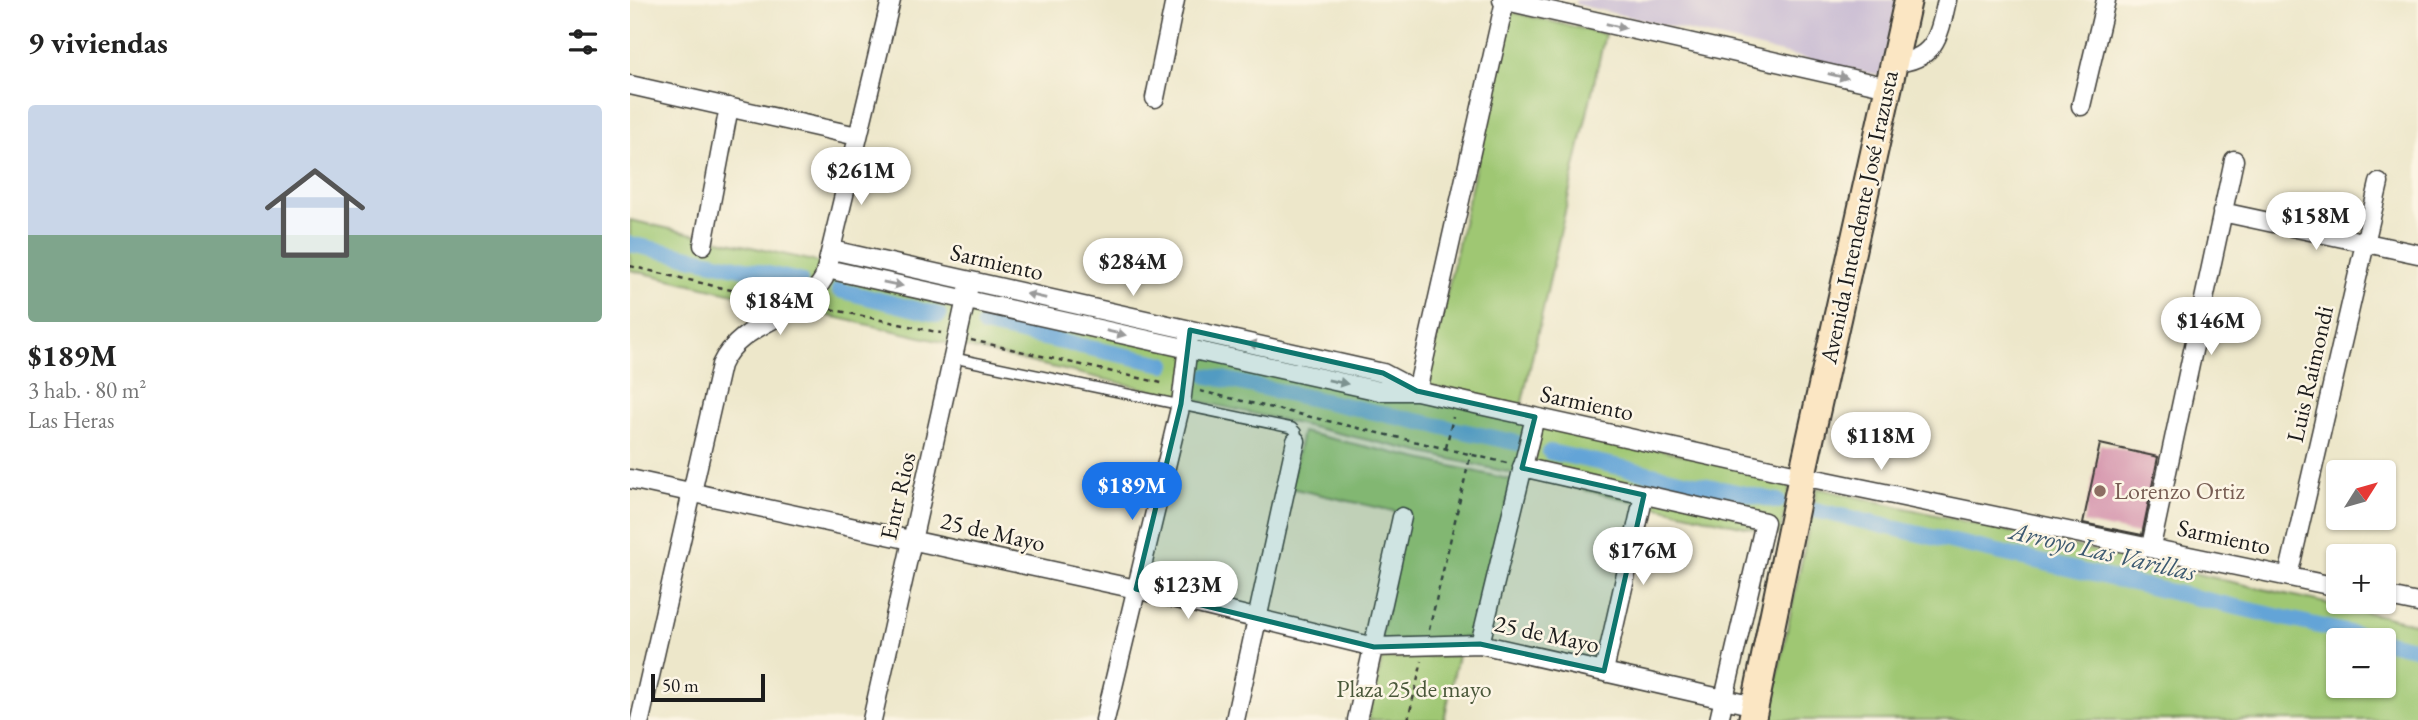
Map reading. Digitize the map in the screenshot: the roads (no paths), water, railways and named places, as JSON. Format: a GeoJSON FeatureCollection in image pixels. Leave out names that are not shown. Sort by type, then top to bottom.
{"type":"FeatureCollection","features":[{"type":"Feature","properties":{"kind":"main road","name":"Avenida Intendente José Irazusta"},"geometry":{"type":"LineString","coordinates":[[1754,713],[1802,476],[1908,0]]}},
{"type":"Feature","properties":{"kind":"street"},"geometry":{"type":"LineString","coordinates":[[640,720],[721,365],[729,348],[740,338],[796,306],[822,279],[832,250],[891,0]]}},
{"type":"Feature","properties":{"kind":"street"},"geometry":{"type":"LineString","coordinates":[[1155,98],[1175,0]]}},
{"type":"Feature","properties":{"kind":"street"},"geometry":{"type":"LineString","coordinates":[[822,279],[966,300],[1380,391],[1417,391],[1503,0],[1891,75],[1927,52],[1939,35],[1947,0]]}},
{"type":"Feature","properties":{"kind":"street"},"geometry":{"type":"LineString","coordinates":[[2081,106],[2106,0]]}},
{"type":"Feature","properties":{"kind":"street"},"geometry":{"type":"LineString","coordinates":[[630,85],[857,136]]}},
{"type":"Feature","properties":{"kind":"street"},"geometry":{"type":"LineString","coordinates":[[703,245],[729,107]]}},
{"type":"Feature","properties":{"kind":"street"},"geometry":{"type":"LineString","coordinates":[[2151,546],[2234,160]]}},
{"type":"Feature","properties":{"kind":"street","name":"Luis Raimondi"},"geometry":{"type":"LineString","coordinates":[[2288,576],[2379,184]]}},
{"type":"Feature","properties":{"kind":"street"},"geometry":{"type":"LineString","coordinates":[[2222,212],[2418,254]]}},
{"type":"Feature","properties":{"kind":"street","name":"Sarmiento"},"geometry":{"type":"LineString","coordinates":[[832,250],[1383,373],[1417,391],[1802,476],[2151,546],[2326,584]]}},
{"type":"Feature","properties":{"kind":"street","name":"Entr Rios"},"geometry":{"type":"LineString","coordinates":[[872,720],[970,282]]}},
{"type":"Feature","properties":{"kind":"street"},"geometry":{"type":"LineString","coordinates":[[1105,720],[1182,396],[1190,330]]}},
{"type":"Feature","properties":{"kind":"street"},"geometry":{"type":"LineString","coordinates":[[1480,645],[1535,417]]}},
{"type":"Feature","properties":{"kind":"street"},"geometry":{"type":"LineString","coordinates":[[1235,720],[1296,441]]}},
{"type":"Feature","properties":{"kind":"street"},"geometry":{"type":"LineString","coordinates":[[1522,467],[1765,522],[1719,720]]}},
{"type":"Feature","properties":{"kind":"street","name":"25 de Mayo"},"geometry":{"type":"LineString","coordinates":[[630,479],[1136,589],[1374,647],[1480,645],[1724,698],[1754,713]]}},
{"type":"Feature","properties":{"kind":"street"},"geometry":{"type":"LineString","coordinates":[[1604,671],[1644,495]]}},
{"type":"Feature","properties":{"kind":"street"},"geometry":{"type":"LineString","coordinates":[[1357,720],[1402,517]]}},
{"type":"Feature","properties":{"kind":"street"},"geometry":{"type":"LineString","coordinates":[[2396,598],[2418,603]]}},
{"type":"Feature","properties":{"kind":"lane"},"geometry":{"type":"LineString","coordinates":[[954,358],[1182,396],[1292,428],[1296,432],[1296,441]]}},
{"type":"Feature","properties":{"kind":"waterway"},"geometry":{"type":"LineString","coordinates":[[630,244],[800,281]]}},
{"type":"Feature","properties":{"kind":"waterway"},"geometry":{"type":"LineString","coordinates":[[839,290],[939,315]]}},
{"type":"Feature","properties":{"kind":"waterway"},"geometry":{"type":"LineString","coordinates":[[984,325],[1164,364]]}},
{"type":"Feature","properties":{"kind":"waterway"},"geometry":{"type":"LineString","coordinates":[[1208,376],[1518,443]]}},
{"type":"Feature","properties":{"kind":"waterway"},"geometry":{"type":"LineString","coordinates":[[1550,452],[1778,501]]}},
{"type":"Feature","properties":{"kind":"waterway","name":"Arroyo Las Varillas"},"geometry":{"type":"LineString","coordinates":[[1815,510],[2328,628]]}},
{"type":"Feature","properties":{"kind":"waterway","name":"Arroyo Las Varillas"},"geometry":{"type":"LineString","coordinates":[[2396,644],[2418,649]]}},
{"type":"Feature","properties":{"kind":"place","name":"Lorenzo Ortiz"},"geometry":{"type":"Point","coordinates":[2100,491]}},
{"type":"Feature","properties":{"kind":"park label","name":"Plaza 25 de mayo"},"geometry":{"type":"Point","coordinates":[1414,689]}}]}
